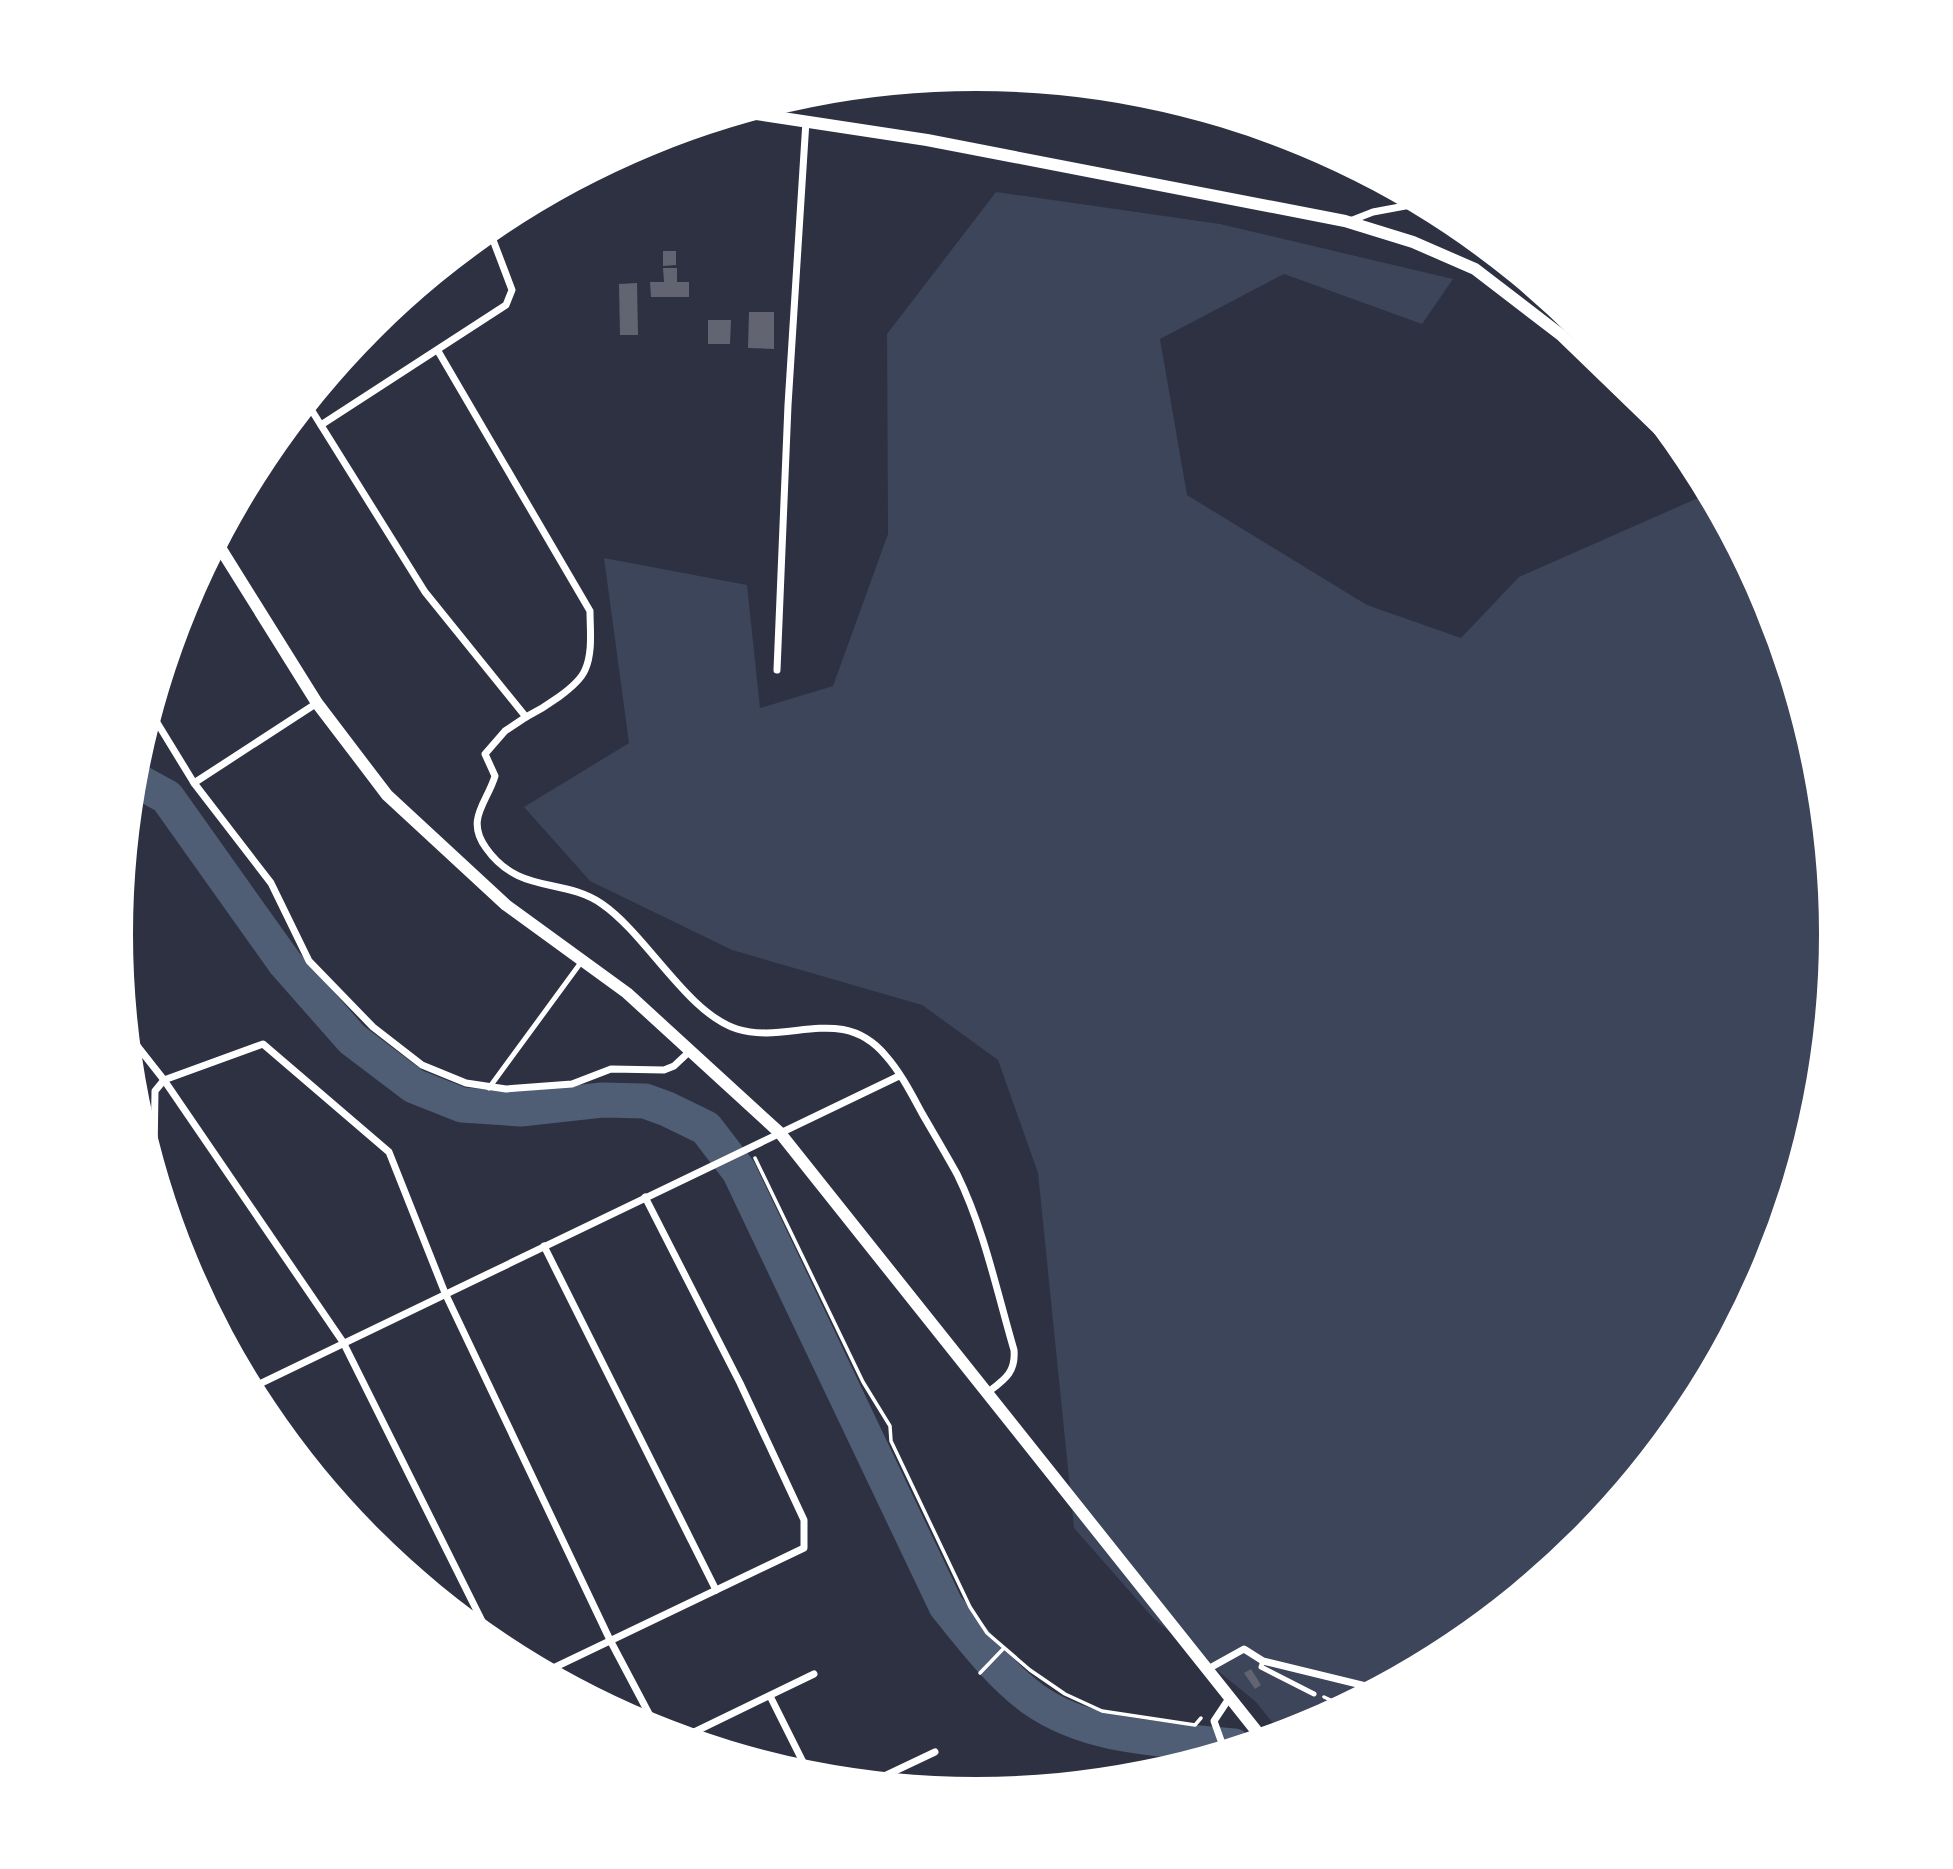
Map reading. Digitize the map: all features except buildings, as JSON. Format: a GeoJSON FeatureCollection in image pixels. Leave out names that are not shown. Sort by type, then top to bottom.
{"type":"FeatureCollection","features":[{"type":"Feature","properties":{"kind":"street"},"geometry":{"type":"LineString","coordinates":[[773,116],[927,140],[1345,221],[1413,242],[1475,269],[1561,335],[1632,403]]}},
{"type":"Feature","properties":{"kind":"street"},"geometry":{"type":"LineString","coordinates":[[777,670],[788,405],[806,121]]}},
{"type":"Feature","properties":{"kind":"street"},"geometry":{"type":"LineString","coordinates":[[1345,221],[1402,207]]}},
{"type":"Feature","properties":{"kind":"street"},"geometry":{"type":"LineString","coordinates":[[321,425],[506,306],[512,289],[494,243]]}},
{"type":"Feature","properties":{"kind":"street"},"geometry":{"type":"LineString","coordinates":[[438,351],[590,611],[591,640],[585,671],[545,707],[505,731],[485,754],[495,776],[479,808],[476,827],[484,847],[509,872],[600,902],[645,943],[699,1005],[737,1029],[764,1032],[822,1027],[845,1029],[865,1037],[886,1056],[957,1176],[986,1251],[1014,1350],[1015,1366],[1010,1376],[987,1393]]}},
{"type":"Feature","properties":{"kind":"street"},"geometry":{"type":"LineString","coordinates":[[313,413],[425,592],[526,718]]}},
{"type":"Feature","properties":{"kind":"street"},"geometry":{"type":"LineString","coordinates":[[224,554],[317,703],[387,795],[506,905],[627,993],[780,1133],[1256,1730]]}},
{"type":"Feature","properties":{"kind":"street"},"geometry":{"type":"LineString","coordinates":[[194,783],[317,703]]}},
{"type":"Feature","properties":{"kind":"street"},"geometry":{"type":"LineString","coordinates":[[159,727],[194,783],[271,883],[309,961],[403,1054],[466,1083],[489,1088],[572,1084],[611,1069],[664,1070],[674,1066],[690,1051]]}},
{"type":"Feature","properties":{"kind":"street"},"geometry":{"type":"LineString","coordinates":[[155,1122],[155,1091],[164,1080],[264,1044],[389,1152],[445,1293],[610,1640],[648,1711]]}},
{"type":"Feature","properties":{"kind":"street"},"geometry":{"type":"LineString","coordinates":[[141,1051],[164,1080],[343,1342],[481,1617]]}},
{"type":"Feature","properties":{"kind":"street"},"geometry":{"type":"LineString","coordinates":[[262,1382],[899,1076]]}},
{"type":"Feature","properties":{"kind":"street"},"geometry":{"type":"LineString","coordinates":[[557,1666],[804,1548],[804,1520],[740,1383],[645,1197]]}},
{"type":"Feature","properties":{"kind":"street"},"geometry":{"type":"LineString","coordinates":[[544,1245],[716,1590]]}},
{"type":"Feature","properties":{"kind":"street"},"geometry":{"type":"LineString","coordinates":[[1208,1669],[1244,1649],[1263,1661],[1361,1685]]}},
{"type":"Feature","properties":{"kind":"street"},"geometry":{"type":"LineString","coordinates":[[698,1730],[814,1674]]}},
{"type":"Feature","properties":{"kind":"street"},"geometry":{"type":"LineString","coordinates":[[770,1696],[802,1760]]}},
{"type":"Feature","properties":{"kind":"street"},"geometry":{"type":"LineString","coordinates":[[1221,1741],[1214,1721],[1230,1697]]}},
{"type":"Feature","properties":{"kind":"street"},"geometry":{"type":"LineString","coordinates":[[890,1773],[935,1752]]}},
{"type":"Feature","properties":{"kind":"lane"},"geometry":{"type":"LineString","coordinates":[[489,1088],[582,961]]}},
{"type":"Feature","properties":{"kind":"lane"},"geometry":{"type":"LineString","coordinates":[[1263,1661],[1261,1667],[1314,1694]]}},
{"type":"Feature","properties":{"kind":"path"},"geometry":{"type":"LineString","coordinates":[[750,1147],[863,1382],[890,1426],[891,1441],[971,1607],[987,1633],[1065,1694],[1102,1711],[1195,1725],[1202,1717],[1214,1721]]}},
{"type":"Feature","properties":{"kind":"path"},"geometry":{"type":"LineString","coordinates":[[980,1673],[1004,1648]]}},
{"type":"Feature","properties":{"kind":"path"},"geometry":{"type":"LineString","coordinates":[[1314,1694],[1329,1701]]}},
{"type":"Feature","properties":{"kind":"shaded area"},"geometry":{"type":"Polygon","coordinates":[[[996,192],[1220,224],[1453,279],[1422,324],[1284,274],[1160,339],[1187,495],[1367,605],[1461,638],[1519,577],[1698,498],[1733,561],[1756,612],[1791,716],[1813,824],[1818,879],[1820,934],[1813,1045],[1804,1099],[1775,1206],[1733,1308],[1678,1403],[1646,1448],[1611,1491],[1533,1569],[1445,1636],[1398,1665],[1350,1691],[1273,1724],[1256,1702],[1154,1619],[1074,1528],[1038,1173],[998,1060],[922,1005],[732,950],[590,881],[524,807],[629,743],[604,558],[747,585],[760,708],[833,686],[888,534],[887,334],[996,192]]]}},
{"type":"Feature","properties":{"kind":"waterway"},"geometry":{"type":"LineString","coordinates":[[146,786],[167,797],[285,963],[352,1039],[414,1086],[462,1105],[521,1109],[602,1100],[645,1101],[706,1128],[739,1171],[946,1606],[976,1643],[1009,1679],[1033,1699],[1079,1723],[1130,1735],[1212,1744]]}}]}
